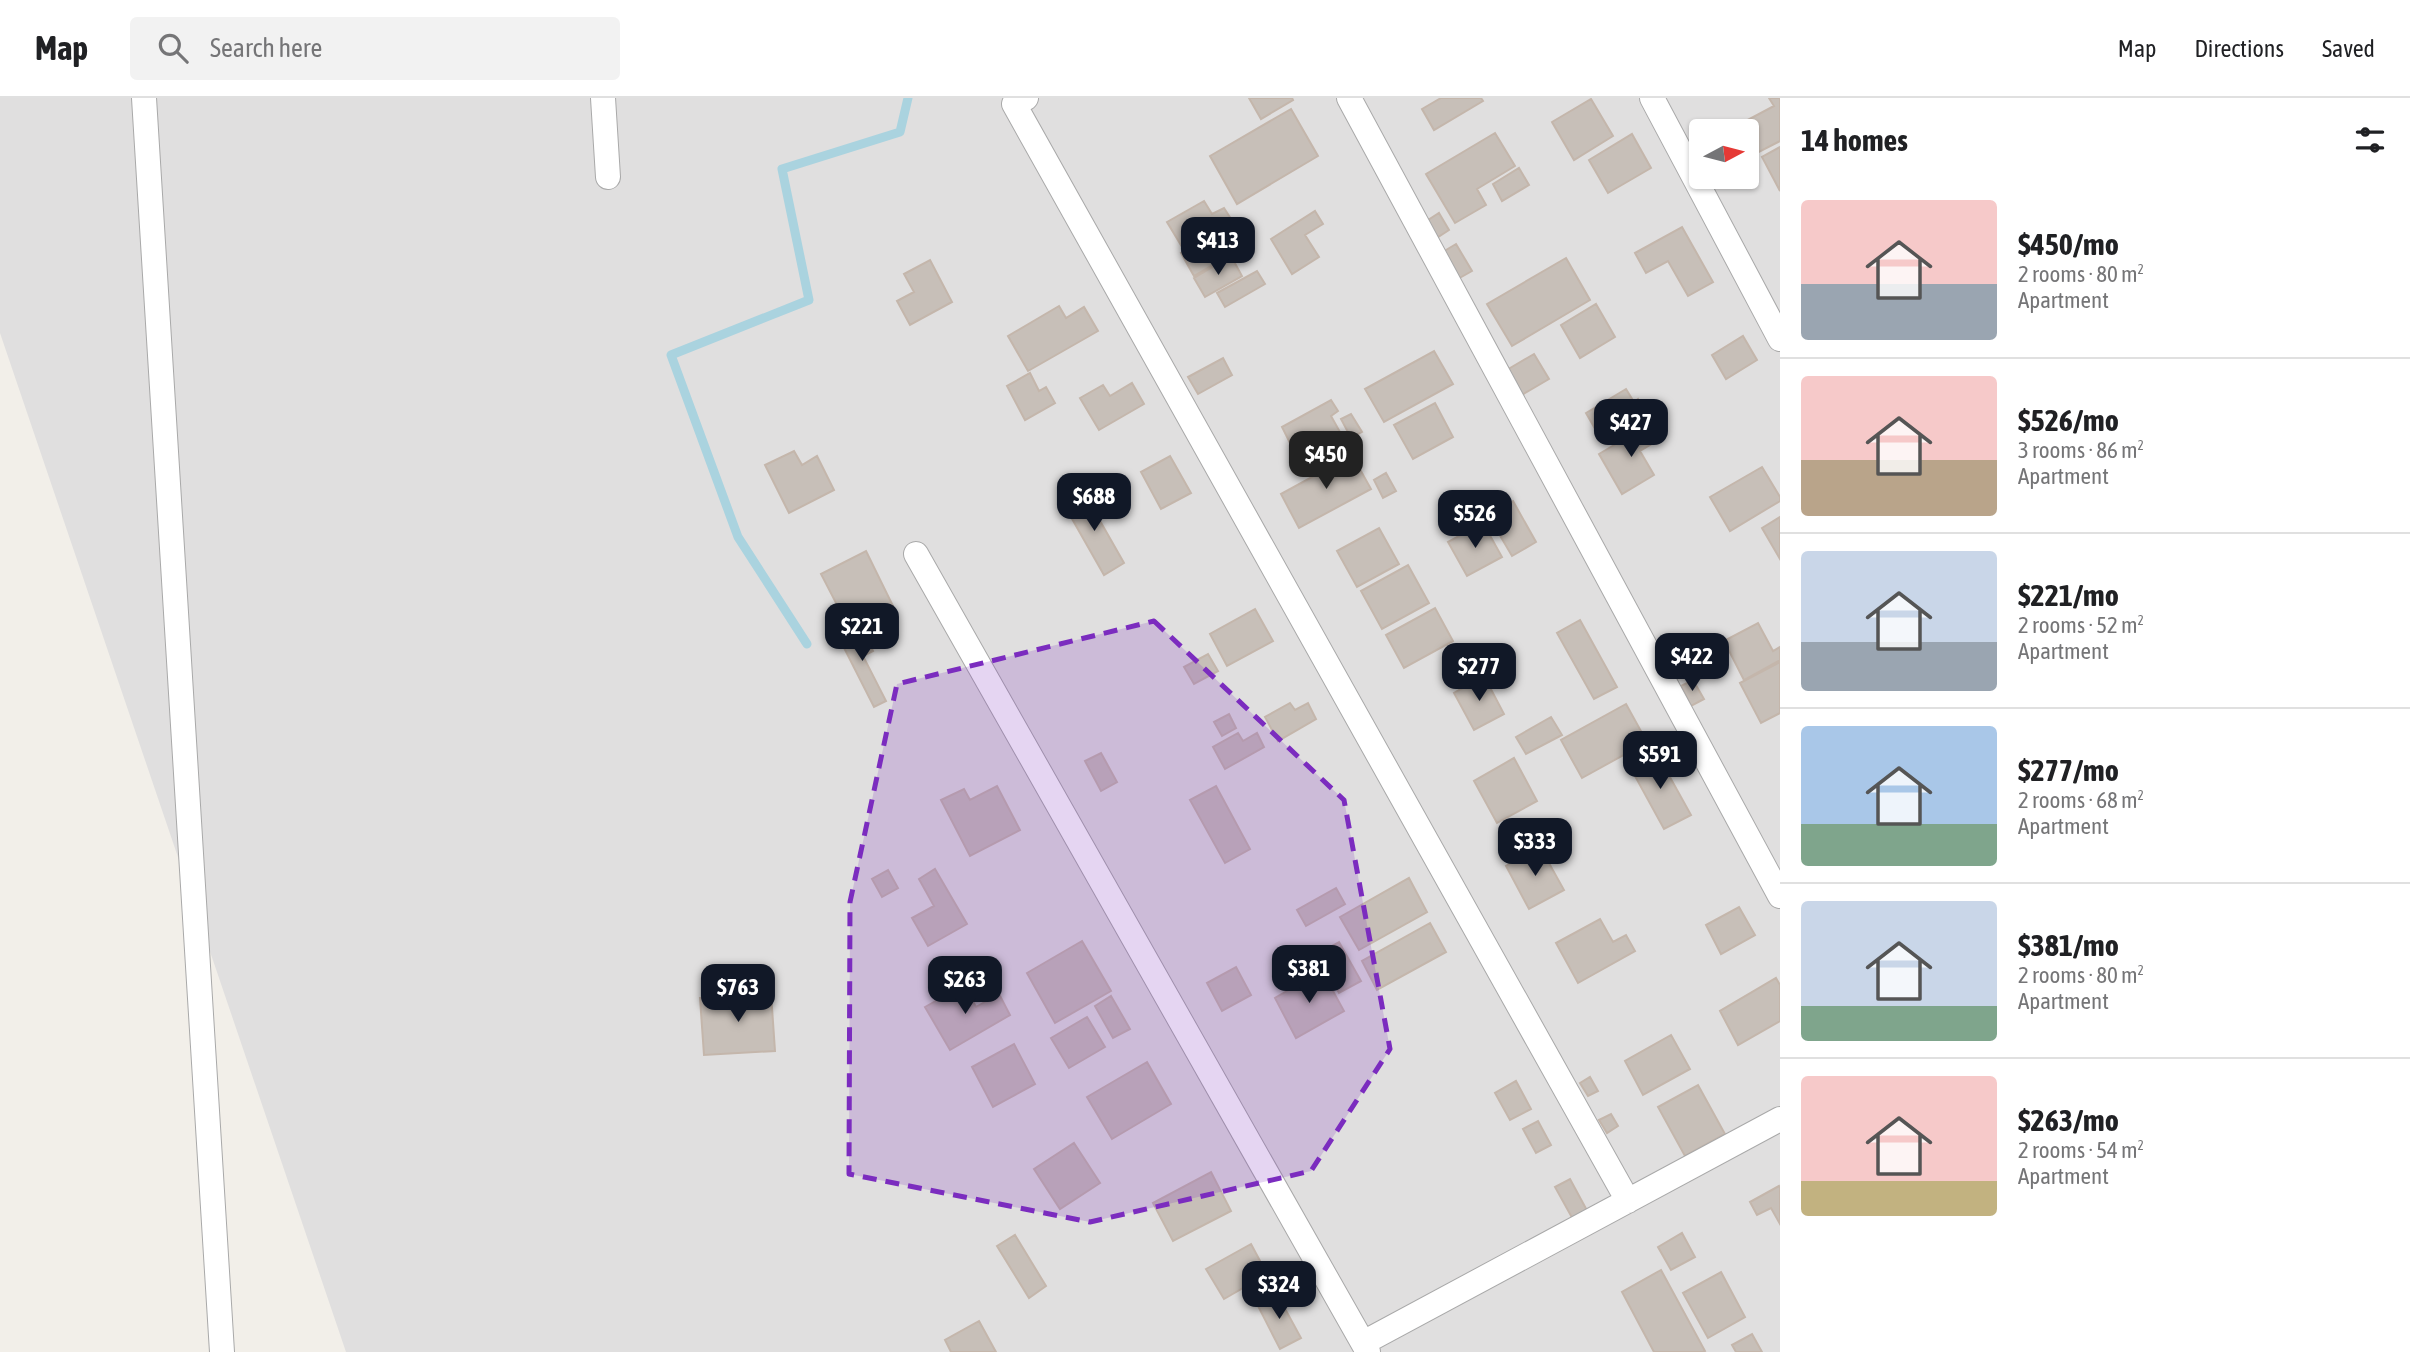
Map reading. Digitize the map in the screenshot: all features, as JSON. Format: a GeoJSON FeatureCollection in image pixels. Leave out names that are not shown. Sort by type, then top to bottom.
{"type":"FeatureCollection","features":[{"type":"Feature","properties":{"kind":"street"},"geometry":{"type":"LineString","coordinates":[[144,98],[222,1352]]}},
{"type":"Feature","properties":{"kind":"street"},"geometry":{"type":"LineString","coordinates":[[603,98],[608,177]]}},
{"type":"Feature","properties":{"kind":"street"},"geometry":{"type":"LineString","coordinates":[[1026,98],[1014,104],[1628,1201]]}},
{"type":"Feature","properties":{"kind":"street"},"geometry":{"type":"LineString","coordinates":[[1349,98],[1780,896]]}},
{"type":"Feature","properties":{"kind":"street"},"geometry":{"type":"LineString","coordinates":[[1652,98],[1780,340]]}},
{"type":"Feature","properties":{"kind":"street"},"geometry":{"type":"LineString","coordinates":[[916,554],[1365,1348],[1780,1119]]}},
{"type":"Feature","properties":{"kind":"highlighted area"},"geometry":{"type":"Polygon","coordinates":[[[1154,621],[1344,800],[1390,1049],[1311,1171],[1090,1222],[849,1174],[850,902],[897,684],[1154,621]]]}},
{"type":"Feature","properties":{"kind":"shaded area"},"geometry":{"type":"Polygon","coordinates":[[[0,98],[1780,98],[1780,1352],[346,1352],[0,333],[0,98]]]}},
{"type":"Feature","properties":{"kind":"building"},"geometry":{"type":"Polygon","coordinates":[[[1249,98],[1292,98],[1293,100],[1261,119],[1249,98]]]}},
{"type":"Feature","properties":{"kind":"building"},"geometry":{"type":"Polygon","coordinates":[[[1441,98],[1481,98],[1483,101],[1434,130],[1422,109],[1441,98]]]}},
{"type":"Feature","properties":{"kind":"building"},"geometry":{"type":"Polygon","coordinates":[[[1769,98],[1780,98],[1780,141],[1759,152],[1759,119],[1750,119],[1774,106],[1769,98]]]}},
{"type":"Feature","properties":{"kind":"building"},"geometry":{"type":"Polygon","coordinates":[[[1591,99],[1613,136],[1574,160],[1552,122],[1591,99]]]}},
{"type":"Feature","properties":{"kind":"building"},"geometry":{"type":"Polygon","coordinates":[[[1291,109],[1318,156],[1237,204],[1210,156],[1291,109]]]}},
{"type":"Feature","properties":{"kind":"building"},"geometry":{"type":"Polygon","coordinates":[[[1495,133],[1515,166],[1477,189],[1486,205],[1455,223],[1426,174],[1495,133]]]}},
{"type":"Feature","properties":{"kind":"building"},"geometry":{"type":"Polygon","coordinates":[[[1632,134],[1651,168],[1608,193],[1589,160],[1632,134]]]}},
{"type":"Feature","properties":{"kind":"building"},"geometry":{"type":"Polygon","coordinates":[[[1780,147],[1780,191],[1762,157],[1780,147]]]}},
{"type":"Feature","properties":{"kind":"building"},"geometry":{"type":"Polygon","coordinates":[[[1519,168],[1529,185],[1502,201],[1493,184],[1519,168]]]}},
{"type":"Feature","properties":{"kind":"building"},"geometry":{"type":"Polygon","coordinates":[[[1204,201],[1212,214],[1224,208],[1231,219],[1182,247],[1167,222],[1204,201]]]}},
{"type":"Feature","properties":{"kind":"building"},"geometry":{"type":"Polygon","coordinates":[[[1315,211],[1323,224],[1305,235],[1319,257],[1292,274],[1271,239],[1315,211]]]}},
{"type":"Feature","properties":{"kind":"building"},"geometry":{"type":"Polygon","coordinates":[[[1439,213],[1449,230],[1435,239],[1425,222],[1439,213]]]}},
{"type":"Feature","properties":{"kind":"building"},"geometry":{"type":"Polygon","coordinates":[[[1682,227],[1713,282],[1688,296],[1668,261],[1646,273],[1635,253],[1682,227]]]}},
{"type":"Feature","properties":{"kind":"building"},"geometry":{"type":"Polygon","coordinates":[[[1220,231],[1226,240],[1236,234],[1243,247],[1194,276],[1181,253],[1220,231]]]}},
{"type":"Feature","properties":{"kind":"building"},"geometry":{"type":"Polygon","coordinates":[[[1456,244],[1472,271],[1456,280],[1441,253],[1456,244]]]}},
{"type":"Feature","properties":{"kind":"building"},"geometry":{"type":"Polygon","coordinates":[[[1231,256],[1242,276],[1205,297],[1194,278],[1231,256]]]}},
{"type":"Feature","properties":{"kind":"building"},"geometry":{"type":"Polygon","coordinates":[[[1566,258],[1590,300],[1512,346],[1487,304],[1566,258]]]}},
{"type":"Feature","properties":{"kind":"building"},"geometry":{"type":"Polygon","coordinates":[[[930,260],[952,302],[910,325],[897,301],[914,292],[904,274],[930,260]]]}},
{"type":"Feature","properties":{"kind":"building"},"geometry":{"type":"Polygon","coordinates":[[[1257,271],[1265,284],[1225,307],[1217,293],[1257,271]]]}},
{"type":"Feature","properties":{"kind":"building"},"geometry":{"type":"Polygon","coordinates":[[[1596,304],[1615,337],[1580,358],[1561,325],[1596,304]]]}},
{"type":"Feature","properties":{"kind":"building"},"geometry":{"type":"Polygon","coordinates":[[[1059,306],[1066,318],[1084,307],[1098,331],[1028,371],[1008,336],[1059,306]]]}},
{"type":"Feature","properties":{"kind":"building"},"geometry":{"type":"Polygon","coordinates":[[[1743,336],[1757,360],[1726,379],[1712,355],[1743,336]]]}},
{"type":"Feature","properties":{"kind":"building"},"geometry":{"type":"Polygon","coordinates":[[[1434,351],[1453,384],[1384,422],[1365,389],[1434,351]]]}},
{"type":"Feature","properties":{"kind":"building"},"geometry":{"type":"Polygon","coordinates":[[[1534,354],[1549,379],[1520,396],[1505,371],[1534,354]]]}},
{"type":"Feature","properties":{"kind":"building"},"geometry":{"type":"Polygon","coordinates":[[[1223,358],[1232,375],[1198,394],[1188,377],[1223,358]]]}},
{"type":"Feature","properties":{"kind":"building"},"geometry":{"type":"Polygon","coordinates":[[[1030,373],[1039,391],[1046,387],[1055,403],[1025,420],[1007,386],[1030,373]]]}},
{"type":"Feature","properties":{"kind":"building"},"geometry":{"type":"Polygon","coordinates":[[[1132,383],[1144,404],[1099,430],[1080,398],[1103,385],[1110,396],[1132,383]]]}},
{"type":"Feature","properties":{"kind":"building"},"geometry":{"type":"Polygon","coordinates":[[[1626,389],[1634,402],[1638,399],[1647,415],[1602,441],[1586,413],[1626,389]]]}},
{"type":"Feature","properties":{"kind":"building"},"geometry":{"type":"Polygon","coordinates":[[[1331,400],[1338,411],[1331,416],[1340,432],[1327,439],[1323,432],[1293,449],[1282,427],[1331,400]]]}},
{"type":"Feature","properties":{"kind":"building"},"geometry":{"type":"Polygon","coordinates":[[[1435,403],[1453,437],[1413,459],[1394,425],[1435,403]]]}},
{"type":"Feature","properties":{"kind":"building"},"geometry":{"type":"Polygon","coordinates":[[[1351,414],[1362,432],[1351,438],[1341,419],[1351,414]]]}},
{"type":"Feature","properties":{"kind":"building"},"geometry":{"type":"Polygon","coordinates":[[[1653,422],[1662,438],[1640,451],[1654,475],[1622,494],[1599,454],[1653,422]]]}},
{"type":"Feature","properties":{"kind":"building"},"geometry":{"type":"Polygon","coordinates":[[[794,451],[802,465],[817,456],[834,490],[789,513],[765,465],[794,451]]]}},
{"type":"Feature","properties":{"kind":"building"},"geometry":{"type":"Polygon","coordinates":[[[1352,455],[1371,489],[1299,528],[1281,494],[1352,455]]]}},
{"type":"Feature","properties":{"kind":"building"},"geometry":{"type":"Polygon","coordinates":[[[1170,456],[1191,493],[1161,509],[1141,472],[1170,456]]]}},
{"type":"Feature","properties":{"kind":"building"},"geometry":{"type":"Polygon","coordinates":[[[1762,467],[1780,501],[1730,531],[1710,497],[1762,467]]]}},
{"type":"Feature","properties":{"kind":"building"},"geometry":{"type":"Polygon","coordinates":[[[1386,473],[1396,491],[1383,498],[1374,480],[1386,473]]]}},
{"type":"Feature","properties":{"kind":"building"},"geometry":{"type":"Polygon","coordinates":[[[1083,491],[1124,563],[1104,575],[1063,503],[1083,491]]]}},
{"type":"Feature","properties":{"kind":"building"},"geometry":{"type":"Polygon","coordinates":[[[1513,501],[1536,542],[1512,556],[1488,515],[1513,501]]]}},
{"type":"Feature","properties":{"kind":"building"},"geometry":{"type":"Polygon","coordinates":[[[1780,517],[1780,559],[1762,528],[1780,517]]]}},
{"type":"Feature","properties":{"kind":"building"},"geometry":{"type":"Polygon","coordinates":[[[1483,523],[1502,557],[1467,576],[1448,542],[1483,523]]]}},
{"type":"Feature","properties":{"kind":"building"},"geometry":{"type":"Polygon","coordinates":[[[1379,528],[1399,564],[1357,587],[1337,551],[1379,528]]]}},
{"type":"Feature","properties":{"kind":"building"},"geometry":{"type":"Polygon","coordinates":[[[866,551],[893,606],[849,628],[821,574],[866,551]]]}},
{"type":"Feature","properties":{"kind":"building"},"geometry":{"type":"Polygon","coordinates":[[[1408,565],[1429,603],[1382,629],[1361,591],[1408,565]]]}},
{"type":"Feature","properties":{"kind":"building"},"geometry":{"type":"Polygon","coordinates":[[[1435,608],[1453,641],[1404,668],[1386,635],[1435,608]]]}},
{"type":"Feature","properties":{"kind":"building"},"geometry":{"type":"Polygon","coordinates":[[[1255,609],[1273,641],[1227,666],[1210,634],[1255,609]]]}},
{"type":"Feature","properties":{"kind":"building"},"geometry":{"type":"Polygon","coordinates":[[[1580,620],[1617,687],[1594,699],[1557,633],[1580,620]]]}},
{"type":"Feature","properties":{"kind":"building"},"geometry":{"type":"Polygon","coordinates":[[[1758,623],[1773,651],[1780,647],[1780,660],[1744,680],[1724,641],[1758,623]]]}},
{"type":"Feature","properties":{"kind":"building"},"geometry":{"type":"Polygon","coordinates":[[[861,627],[873,651],[863,656],[886,701],[874,707],[839,638],[861,627]]]}},
{"type":"Feature","properties":{"kind":"building"},"geometry":{"type":"Polygon","coordinates":[[[1718,641],[1726,657],[1697,672],[1689,657],[1718,641]]]}},
{"type":"Feature","properties":{"kind":"building"},"geometry":{"type":"Polygon","coordinates":[[[1208,654],[1218,671],[1194,684],[1184,667],[1208,654]]]}},
{"type":"Feature","properties":{"kind":"building"},"geometry":{"type":"Polygon","coordinates":[[[1780,662],[1780,713],[1761,723],[1740,683],[1780,662]]]}},
{"type":"Feature","properties":{"kind":"building"},"geometry":{"type":"Polygon","coordinates":[[[1484,676],[1504,714],[1474,730],[1454,693],[1484,676]]]}},
{"type":"Feature","properties":{"kind":"building"},"geometry":{"type":"Polygon","coordinates":[[[1693,680],[1704,699],[1691,706],[1681,686],[1693,680]]]}},
{"type":"Feature","properties":{"kind":"building"},"geometry":{"type":"Polygon","coordinates":[[[1290,703],[1295,710],[1308,703],[1316,719],[1278,741],[1265,717],[1290,703]]]}},
{"type":"Feature","properties":{"kind":"building"},"geometry":{"type":"Polygon","coordinates":[[[1626,704],[1647,742],[1582,778],[1561,740],[1626,704]]]}},
{"type":"Feature","properties":{"kind":"building"},"geometry":{"type":"Polygon","coordinates":[[[1229,714],[1236,728],[1222,736],[1214,722],[1229,714]]]}},
{"type":"Feature","properties":{"kind":"building"},"geometry":{"type":"Polygon","coordinates":[[[1551,717],[1562,735],[1526,754],[1516,737],[1551,717]]]}},
{"type":"Feature","properties":{"kind":"building"},"geometry":{"type":"Polygon","coordinates":[[[1238,733],[1243,741],[1257,733],[1264,747],[1225,769],[1213,747],[1238,733]]]}},
{"type":"Feature","properties":{"kind":"building"},"geometry":{"type":"Polygon","coordinates":[[[1656,752],[1691,815],[1664,829],[1630,767],[1656,752]]]}},
{"type":"Feature","properties":{"kind":"building"},"geometry":{"type":"Polygon","coordinates":[[[1101,753],[1117,782],[1101,791],[1085,761],[1101,753]]]}},
{"type":"Feature","properties":{"kind":"building"},"geometry":{"type":"Polygon","coordinates":[[[1514,758],[1537,801],[1497,823],[1474,781],[1514,758]]]}},
{"type":"Feature","properties":{"kind":"building"},"geometry":{"type":"Polygon","coordinates":[[[997,786],[1020,830],[970,856],[941,800],[964,789],[970,800],[997,786]]]}},
{"type":"Feature","properties":{"kind":"building"},"geometry":{"type":"Polygon","coordinates":[[[1216,786],[1250,849],[1225,863],[1190,800],[1216,786]]]}},
{"type":"Feature","properties":{"kind":"building"},"geometry":{"type":"Polygon","coordinates":[[[1540,847],[1564,890],[1529,909],[1506,866],[1540,847]]]}},
{"type":"Feature","properties":{"kind":"building"},"geometry":{"type":"Polygon","coordinates":[[[935,869],[967,924],[928,946],[912,918],[934,906],[919,879],[935,869]]]}},
{"type":"Feature","properties":{"kind":"building"},"geometry":{"type":"Polygon","coordinates":[[[888,870],[898,888],[882,897],[872,879],[888,870]]]}},
{"type":"Feature","properties":{"kind":"building"},"geometry":{"type":"Polygon","coordinates":[[[1409,878],[1427,912],[1359,950],[1340,917],[1409,878]]]}},
{"type":"Feature","properties":{"kind":"building"},"geometry":{"type":"Polygon","coordinates":[[[1336,888],[1345,904],[1306,926],[1297,910],[1336,888]]]}},
{"type":"Feature","properties":{"kind":"building"},"geometry":{"type":"Polygon","coordinates":[[[1739,907],[1755,935],[1721,954],[1706,925],[1739,907]]]}},
{"type":"Feature","properties":{"kind":"building"},"geometry":{"type":"Polygon","coordinates":[[[1600,919],[1613,942],[1626,935],[1635,951],[1578,983],[1556,943],[1600,919]]]}},
{"type":"Feature","properties":{"kind":"building"},"geometry":{"type":"Polygon","coordinates":[[[1430,923],[1446,952],[1377,990],[1362,961],[1430,923]]]}},
{"type":"Feature","properties":{"kind":"building"},"geometry":{"type":"Polygon","coordinates":[[[1082,941],[1111,991],[1055,1023],[1027,973],[1082,941]]]}},
{"type":"Feature","properties":{"kind":"building"},"geometry":{"type":"Polygon","coordinates":[[[1339,942],[1361,981],[1339,993],[1318,954],[1339,942]]]}},
{"type":"Feature","properties":{"kind":"building"},"geometry":{"type":"Polygon","coordinates":[[[1236,967],[1251,995],[1222,1011],[1207,983],[1236,967]]]}},
{"type":"Feature","properties":{"kind":"building"},"geometry":{"type":"Polygon","coordinates":[[[1322,971],[1344,1011],[1296,1038],[1275,998],[1322,971]]]}},
{"type":"Feature","properties":{"kind":"building"},"geometry":{"type":"Polygon","coordinates":[[[1776,978],[1780,985],[1780,1021],[1738,1045],[1720,1011],[1776,978]]]}},
{"type":"Feature","properties":{"kind":"building"},"geometry":{"type":"Polygon","coordinates":[[[964,985],[976,1007],[999,994],[1010,1015],[950,1050],[925,1007],[964,985]]]}},
{"type":"Feature","properties":{"kind":"building"},"geometry":{"type":"Polygon","coordinates":[[[771,993],[775,1051],[704,1055],[700,998],[771,993]]]}},
{"type":"Feature","properties":{"kind":"building"},"geometry":{"type":"Polygon","coordinates":[[[1111,996],[1130,1029],[1113,1038],[1095,1006],[1111,996]]]}},
{"type":"Feature","properties":{"kind":"building"},"geometry":{"type":"Polygon","coordinates":[[[1087,1017],[1105,1047],[1069,1068],[1051,1038],[1087,1017]]]}},
{"type":"Feature","properties":{"kind":"building"},"geometry":{"type":"Polygon","coordinates":[[[1671,1035],[1690,1069],[1643,1095],[1625,1061],[1671,1035]]]}},
{"type":"Feature","properties":{"kind":"building"},"geometry":{"type":"Polygon","coordinates":[[[1014,1044],[1035,1084],[993,1107],[972,1067],[1014,1044]]]}},
{"type":"Feature","properties":{"kind":"building"},"geometry":{"type":"Polygon","coordinates":[[[1147,1062],[1171,1104],[1112,1139],[1087,1097],[1147,1062]]]}},
{"type":"Feature","properties":{"kind":"building"},"geometry":{"type":"Polygon","coordinates":[[[1590,1077],[1598,1091],[1588,1096],[1580,1083],[1590,1077]]]}},
{"type":"Feature","properties":{"kind":"building"},"geometry":{"type":"Polygon","coordinates":[[[1516,1081],[1531,1109],[1510,1120],[1495,1093],[1516,1081]]]}},
{"type":"Feature","properties":{"kind":"building"},"geometry":{"type":"Polygon","coordinates":[[[1698,1085],[1725,1134],[1685,1156],[1658,1107],[1698,1085]]]}},
{"type":"Feature","properties":{"kind":"building"},"geometry":{"type":"Polygon","coordinates":[[[1611,1114],[1618,1126],[1607,1133],[1599,1120],[1611,1114]]]}},
{"type":"Feature","properties":{"kind":"building"},"geometry":{"type":"Polygon","coordinates":[[[1538,1121],[1551,1145],[1536,1153],[1523,1129],[1538,1121]]]}},
{"type":"Feature","properties":{"kind":"building"},"geometry":{"type":"Polygon","coordinates":[[[1074,1143],[1100,1183],[1060,1209],[1034,1169],[1074,1143]]]}},
{"type":"Feature","properties":{"kind":"building"},"geometry":{"type":"Polygon","coordinates":[[[1211,1172],[1231,1211],[1173,1241],[1153,1203],[1211,1172]]]}},
{"type":"Feature","properties":{"kind":"building"},"geometry":{"type":"Polygon","coordinates":[[[1570,1179],[1590,1216],[1575,1223],[1555,1187],[1570,1179]]]}},
{"type":"Feature","properties":{"kind":"building"},"geometry":{"type":"Polygon","coordinates":[[[1779,1186],[1780,1224],[1771,1208],[1757,1215],[1750,1202],[1779,1186]]]}},
{"type":"Feature","properties":{"kind":"building"},"geometry":{"type":"Polygon","coordinates":[[[1682,1233],[1695,1257],[1671,1270],[1658,1247],[1682,1233]]]}},
{"type":"Feature","properties":{"kind":"building"},"geometry":{"type":"Polygon","coordinates":[[[1015,1235],[1046,1286],[1029,1298],[997,1246],[1015,1235]]]}},
{"type":"Feature","properties":{"kind":"building"},"geometry":{"type":"Polygon","coordinates":[[[1251,1244],[1267,1274],[1224,1299],[1206,1269],[1251,1244]]]}},
{"type":"Feature","properties":{"kind":"building"},"geometry":{"type":"Polygon","coordinates":[[[1661,1270],[1705,1351],[1654,1352],[1622,1292],[1661,1270]]]}},
{"type":"Feature","properties":{"kind":"building"},"geometry":{"type":"Polygon","coordinates":[[[1721,1272],[1745,1317],[1708,1338],[1683,1293],[1721,1272]]]}},
{"type":"Feature","properties":{"kind":"building"},"geometry":{"type":"Polygon","coordinates":[[[1277,1294],[1301,1338],[1280,1349],[1257,1304],[1277,1294]]]}},
{"type":"Feature","properties":{"kind":"building"},"geometry":{"type":"Polygon","coordinates":[[[979,1321],[996,1352],[951,1352],[945,1340],[979,1321]]]}},
{"type":"Feature","properties":{"kind":"building"},"geometry":{"type":"Polygon","coordinates":[[[1752,1334],[1762,1352],[1736,1352],[1732,1345],[1752,1334]]]}},
{"type":"Feature","properties":{"kind":"waterway"},"geometry":{"type":"LineString","coordinates":[[807,644],[738,537],[671,355],[809,300],[782,169],[900,132],[908,98]]}}]}
